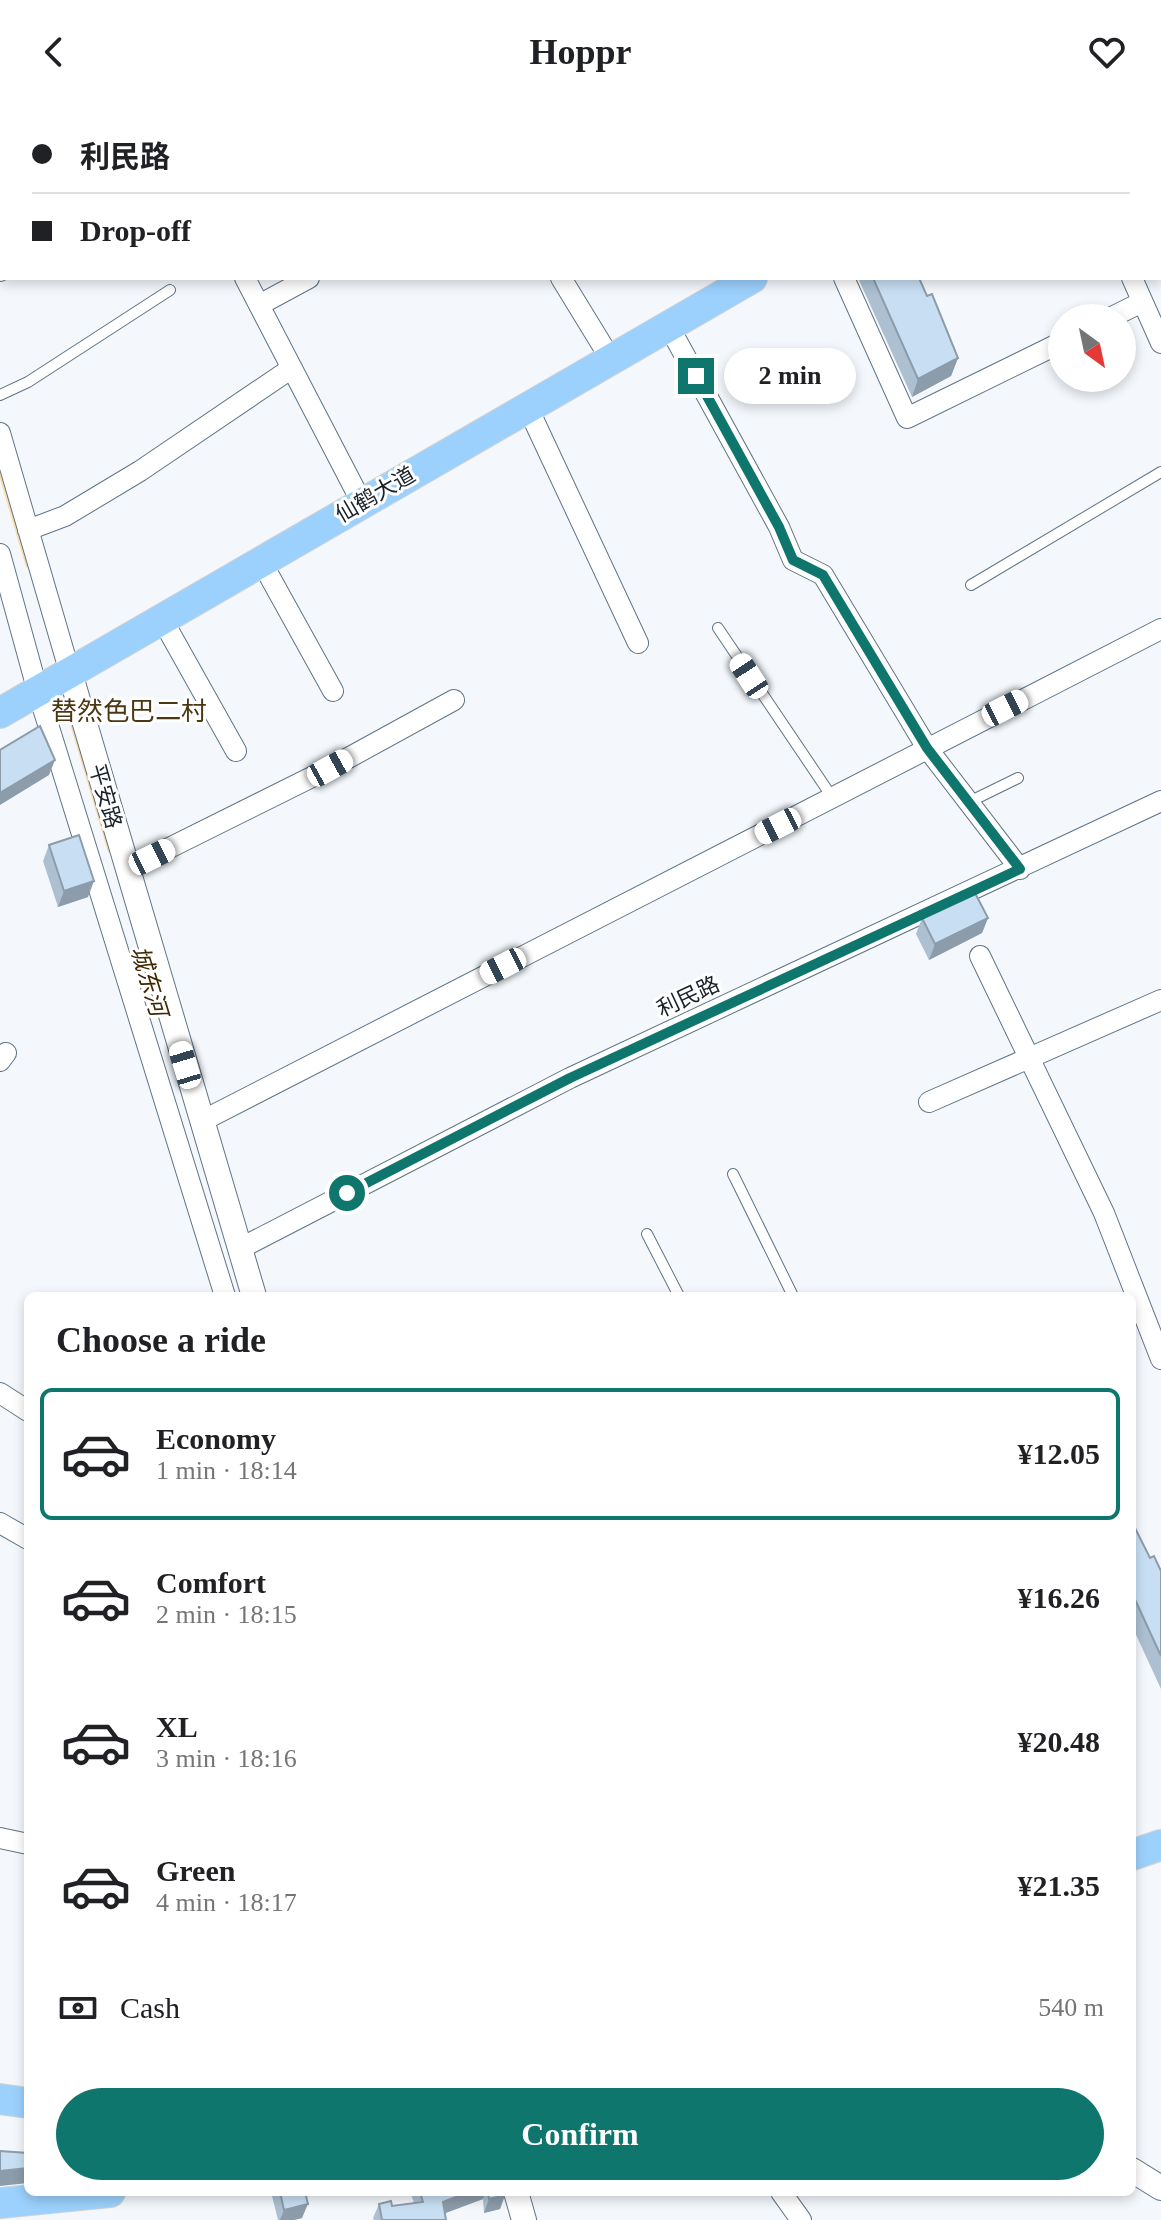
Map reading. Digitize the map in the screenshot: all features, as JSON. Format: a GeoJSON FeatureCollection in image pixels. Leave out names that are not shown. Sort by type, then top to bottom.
{"type":"FeatureCollection","features":[{"type":"Feature","properties":{"kind":"main road","name":"仙鹤大道"},"geometry":{"type":"LineString","coordinates":[[0,713],[748,280]]}},
{"type":"Feature","properties":{"kind":"main road"},"geometry":{"type":"LineString","coordinates":[[1136,1854],[1161,1845]]}},
{"type":"Feature","properties":{"kind":"main road"},"geometry":{"type":"LineString","coordinates":[[0,2099],[24,2102]]}},
{"type":"Feature","properties":{"kind":"main road"},"geometry":{"type":"LineString","coordinates":[[0,2203],[28,2210],[92,2196]]}},
{"type":"Feature","properties":{"kind":"street"},"geometry":{"type":"LineString","coordinates":[[246,280],[362,503]]}},
{"type":"Feature","properties":{"kind":"street"},"geometry":{"type":"LineString","coordinates":[[259,305],[305,280]]}},
{"type":"Feature","properties":{"kind":"street"},"geometry":{"type":"LineString","coordinates":[[562,280],[610,358]]}},
{"type":"Feature","properties":{"kind":"street"},"geometry":{"type":"LineString","coordinates":[[845,280],[907,418],[1048,349]]}},
{"type":"Feature","properties":{"kind":"street"},"geometry":{"type":"LineString","coordinates":[[1133,280],[1151,308],[1161,343]]}},
{"type":"Feature","properties":{"kind":"street"},"geometry":{"type":"LineString","coordinates":[[668,325],[779,527],[793,560],[823,575],[927,748],[1020,869]]}},
{"type":"Feature","properties":{"kind":"street"},"geometry":{"type":"LineString","coordinates":[[28,530],[65,516],[140,471],[292,368]]}},
{"type":"Feature","properties":{"kind":"street"},"geometry":{"type":"LineString","coordinates":[[527,406],[638,643]]}},
{"type":"Feature","properties":{"kind":"street","name":"平安路"},"geometry":{"type":"LineString","coordinates":[[0,433],[253,1292]]}},
{"type":"Feature","properties":{"kind":"street"},"geometry":{"type":"LineString","coordinates":[[0,554],[38,692],[224,1292]]}},
{"type":"Feature","properties":{"kind":"street"},"geometry":{"type":"LineString","coordinates":[[261,561],[333,691]]}},
{"type":"Feature","properties":{"kind":"street"},"geometry":{"type":"LineString","coordinates":[[162,619],[236,751]]}},
{"type":"Feature","properties":{"kind":"street"},"geometry":{"type":"LineString","coordinates":[[202,1121],[1161,629]]}},
{"type":"Feature","properties":{"kind":"street"},"geometry":{"type":"LineString","coordinates":[[127,869],[330,768],[454,700]]}},
{"type":"Feature","properties":{"kind":"street","name":"利民路"},"geometry":{"type":"LineString","coordinates":[[241,1248],[570,1078],[1161,801]]}},
{"type":"Feature","properties":{"kind":"street"},"geometry":{"type":"LineString","coordinates":[[980,956],[1104,1213],[1135,1292]]}},
{"type":"Feature","properties":{"kind":"street"},"geometry":{"type":"LineString","coordinates":[[929,1102],[1161,1000]]}},
{"type":"Feature","properties":{"kind":"street"},"geometry":{"type":"LineString","coordinates":[[1136,1295],[1161,1359]]}},
{"type":"Feature","properties":{"kind":"street"},"geometry":{"type":"LineString","coordinates":[[0,1393],[24,1408]]}},
{"type":"Feature","properties":{"kind":"street"},"geometry":{"type":"LineString","coordinates":[[0,1523],[24,1537]]}},
{"type":"Feature","properties":{"kind":"street"},"geometry":{"type":"LineString","coordinates":[[0,1838],[24,1843]]}},
{"type":"Feature","properties":{"kind":"street"},"geometry":{"type":"LineString","coordinates":[[1136,2172],[1161,2188]]}},
{"type":"Feature","properties":{"kind":"street"},"geometry":{"type":"LineString","coordinates":[[517,2196],[524,2220]]}},
{"type":"Feature","properties":{"kind":"street"},"geometry":{"type":"LineString","coordinates":[[784,2196],[801,2220]]}},
{"type":"Feature","properties":{"kind":"lane"},"geometry":{"type":"LineString","coordinates":[[0,395],[28,382],[170,290]]}},
{"type":"Feature","properties":{"kind":"lane"},"geometry":{"type":"LineString","coordinates":[[971,585],[1161,472]]}},
{"type":"Feature","properties":{"kind":"lane"},"geometry":{"type":"LineString","coordinates":[[718,628],[832,797]]}},
{"type":"Feature","properties":{"kind":"lane"},"geometry":{"type":"LineString","coordinates":[[969,802],[1018,778]]}},
{"type":"Feature","properties":{"kind":"lane"},"geometry":{"type":"LineString","coordinates":[[733,1174],[791,1292]]}},
{"type":"Feature","properties":{"kind":"lane"},"geometry":{"type":"LineString","coordinates":[[647,1234],[677,1292]]}},
{"type":"Feature","properties":{"kind":"building"},"geometry":{"type":"Polygon","coordinates":[[[874,280],[920,280],[927,296],[932,294],[958,358],[918,379],[874,280]]]}},
{"type":"Feature","properties":{"kind":"building"},"geometry":{"type":"Polygon","coordinates":[[[40,726],[55,760],[0,793],[0,750],[40,726]]]}},
{"type":"Feature","properties":{"kind":"building"},"geometry":{"type":"Polygon","coordinates":[[[79,835],[94,881],[64,891],[49,845],[79,835]]]}},
{"type":"Feature","properties":{"kind":"building"},"geometry":{"type":"Polygon","coordinates":[[[974,891],[988,918],[935,944],[922,918],[974,891]]]}},
{"type":"Feature","properties":{"kind":"building"},"geometry":{"type":"Polygon","coordinates":[[[1136,1530],[1150,1558],[1154,1556],[1161,1571],[1161,1656],[1136,1602],[1136,1530]]]}},
{"type":"Feature","properties":{"kind":"building"},"geometry":{"type":"Polygon","coordinates":[[[0,2151],[24,2153],[24,2168],[0,2171],[0,2151]]]}},
{"type":"Feature","properties":{"kind":"building"},"geometry":{"type":"Polygon","coordinates":[[[281,2196],[306,2196],[308,2204],[284,2210],[281,2196]]]}},
{"type":"Feature","properties":{"kind":"building"},"geometry":{"type":"Polygon","coordinates":[[[421,2196],[459,2196],[443,2202],[446,2220],[382,2220],[379,2204],[391,2201],[392,2206],[423,2202],[421,2196]]]}},
{"type":"Feature","properties":{"kind":"waterway"},"geometry":{"type":"LineString","coordinates":[[0,470],[28,565]]}},
{"type":"Feature","properties":{"kind":"waterway","name":"城东河"},"geometry":{"type":"LineString","coordinates":[[69,712],[110,850]]}},
{"type":"Feature","properties":{"kind":"district","name":"替然色巴二村"},"geometry":{"type":"Point","coordinates":[129,711]}},
{"type":"Feature","properties":{"kind":"route"},"geometry":{"type":"LineString","coordinates":[[347,1193],[688,1021],[1020,869],[927,748],[823,575],[793,560],[779,527],[696,376]]}}]}
